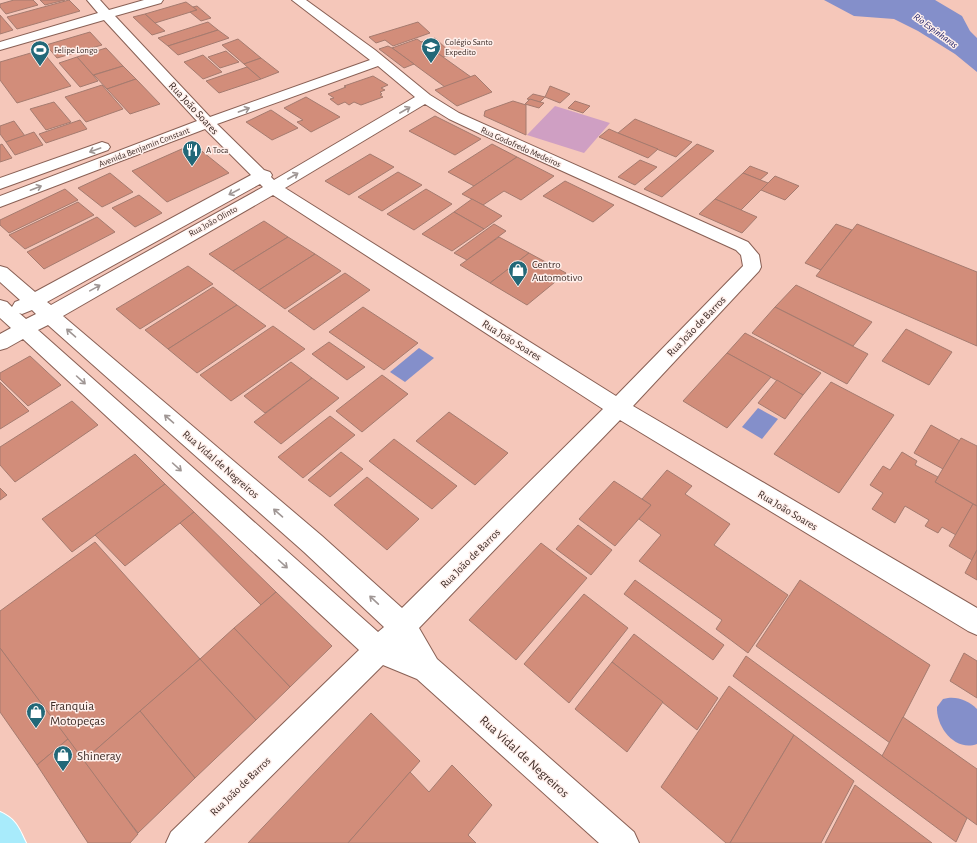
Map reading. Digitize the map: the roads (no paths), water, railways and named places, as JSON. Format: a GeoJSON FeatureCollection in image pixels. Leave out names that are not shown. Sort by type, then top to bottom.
{"type":"FeatureCollection","features":[{"type":"Feature","properties":{"kind":"main road"},"geometry":{"type":"LineString","coordinates":[[0,828],[10,843]]}},
{"type":"Feature","properties":{"kind":"street","name":"Rua João Soares"},"geometry":{"type":"LineString","coordinates":[[93,0],[202,118],[266,182],[618,408],[977,622]]}},
{"type":"Feature","properties":{"kind":"street"},"geometry":{"type":"LineString","coordinates":[[0,46],[157,0]]}},
{"type":"Feature","properties":{"kind":"street","name":"Rua Godofredo Medeiros"},"geometry":{"type":"LineString","coordinates":[[298,0],[375,57],[420,94],[454,116],[742,246],[749,252],[752,259],[752,267]]}},
{"type":"Feature","properties":{"kind":"street","name":"Avenida Benjamin Constant"},"geometry":{"type":"LineString","coordinates":[[0,184],[202,118],[375,57]]}},
{"type":"Feature","properties":{"kind":"street","name":"Rua João Olinto"},"geometry":{"type":"LineString","coordinates":[[0,342],[8,317],[41,307],[266,182],[420,94]]}},
{"type":"Feature","properties":{"kind":"street","name":"Avenida Benjamin Constant"},"geometry":{"type":"LineString","coordinates":[[0,202],[202,118]]}},
{"type":"Feature","properties":{"kind":"street","name":"Rua João de Barros"},"geometry":{"type":"LineString","coordinates":[[182,843],[403,627],[618,408],[752,267]]}},
{"type":"Feature","properties":{"kind":"street","name":"Rua Vidal de Negreiros"},"geometry":{"type":"LineString","coordinates":[[0,272],[312,544],[403,627],[427,669],[623,843]]}},
{"type":"Feature","properties":{"kind":"street","name":"Rua Vidal de Negreiros"},"geometry":{"type":"LineString","coordinates":[[8,317],[380,650],[427,669]]}},
{"type":"Feature","properties":{"kind":"water","name":"Rio Espinharas"},"geometry":{"type":"Polygon","coordinates":[[[824,0],[935,0],[962,16],[970,31],[977,38],[977,72],[955,54],[918,31],[894,19],[854,16],[824,0]]]}},
{"type":"Feature","properties":{"kind":"water"},"geometry":{"type":"Polygon","coordinates":[[[419,348],[434,358],[405,382],[390,372],[419,348]]]}},
{"type":"Feature","properties":{"kind":"water"},"geometry":{"type":"Polygon","coordinates":[[[758,408],[778,419],[762,439],[742,427],[758,408]]]}},
{"type":"Feature","properties":{"kind":"water"},"geometry":{"type":"Polygon","coordinates":[[[948,698],[964,700],[977,709],[977,744],[969,746],[961,744],[954,741],[943,730],[937,707],[943,699],[948,698]]]}},
{"type":"Feature","properties":{"kind":"place","name":"Colégio Santo Expedito"},"geometry":{"type":"Point","coordinates":[431,64]}},
{"type":"Feature","properties":{"kind":"place","name":"Felipe Longo"},"geometry":{"type":"Point","coordinates":[40,67]}},
{"type":"Feature","properties":{"kind":"place","name":"A Toca"},"geometry":{"type":"Point","coordinates":[192,167]}},
{"type":"Feature","properties":{"kind":"place","name":"Centro Automotivo"},"geometry":{"type":"Point","coordinates":[518,287]}},
{"type":"Feature","properties":{"kind":"place","name":"Franquia Motopeças"},"geometry":{"type":"Point","coordinates":[36,729]}},
{"type":"Feature","properties":{"kind":"place","name":"Shineray"},"geometry":{"type":"Point","coordinates":[63,772]}}]}
